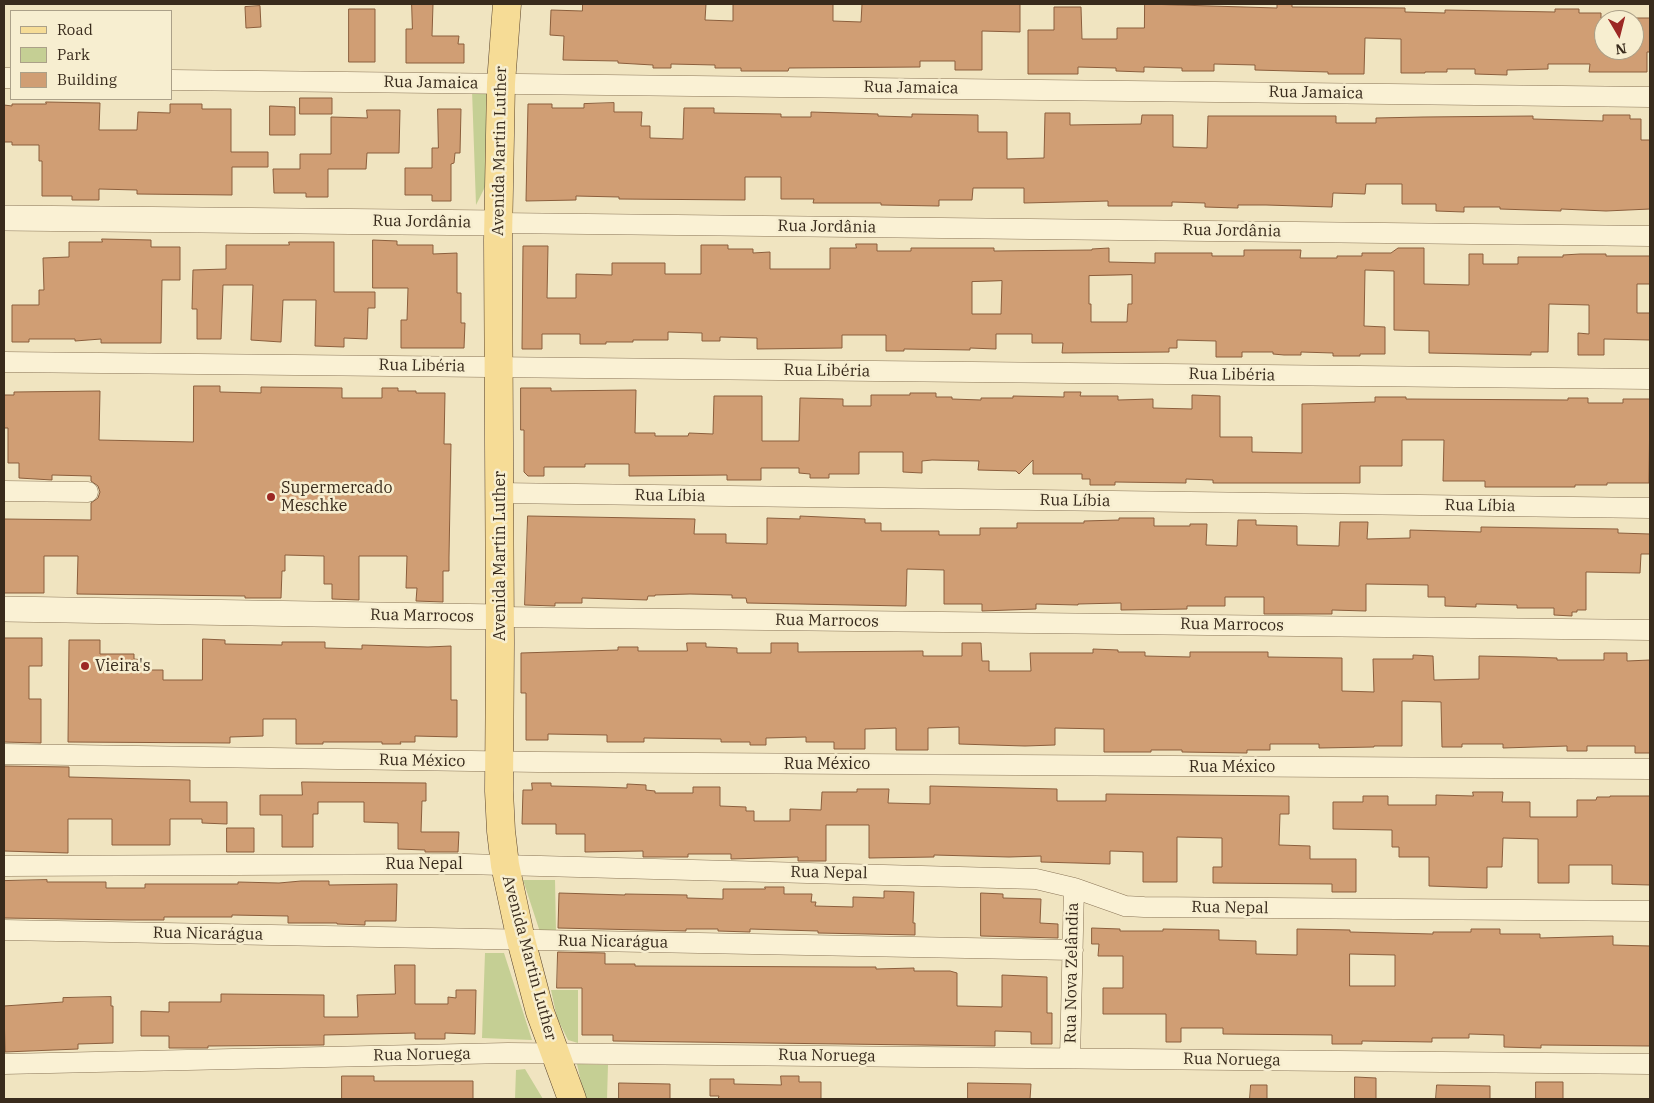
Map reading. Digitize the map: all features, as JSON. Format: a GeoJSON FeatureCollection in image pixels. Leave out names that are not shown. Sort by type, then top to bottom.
{"type":"FeatureCollection","features":[{"type":"Feature","properties":{"kind":"main road","name":"Avenida Martin Luther"},"geometry":{"type":"LineString","coordinates":[[507,4],[501,84],[499,223],[501,831],[505,865],[521,940],[540,1012],[572,1099]]}},
{"type":"Feature","properties":{"kind":"street","name":"Rua Jamaica"},"geometry":{"type":"LineString","coordinates":[[172,80],[1650,97]]}},
{"type":"Feature","properties":{"kind":"street","name":"Rua Jordânia"},"geometry":{"type":"LineString","coordinates":[[4,218],[1650,236]]}},
{"type":"Feature","properties":{"kind":"street","name":"Rua Libéria"},"geometry":{"type":"LineString","coordinates":[[4,362],[1650,379]]}},
{"type":"Feature","properties":{"kind":"street"},"geometry":{"type":"LineString","coordinates":[[4,491],[88,492]]}},
{"type":"Feature","properties":{"kind":"street","name":"Rua Líbia"},"geometry":{"type":"LineString","coordinates":[[500,494],[1650,508]]}},
{"type":"Feature","properties":{"kind":"street","name":"Rua Marrocos"},"geometry":{"type":"LineString","coordinates":[[4,609],[500,617],[1650,630]]}},
{"type":"Feature","properties":{"kind":"street","name":"Rua México"},"geometry":{"type":"LineString","coordinates":[[4,754],[500,762],[1650,769]]}},
{"type":"Feature","properties":{"kind":"street","name":"Rua Nepal"},"geometry":{"type":"LineString","coordinates":[[4,866],[454,864],[1036,878],[1074,888],[1124,906],[1650,911]]}},
{"type":"Feature","properties":{"kind":"street","name":"Rua Nova Zelândia"},"geometry":{"type":"LineString","coordinates":[[1070,1058],[1074,888]]}},
{"type":"Feature","properties":{"kind":"street","name":"Rua Nicarágua"},"geometry":{"type":"LineString","coordinates":[[4,930],[1073,950]]}},
{"type":"Feature","properties":{"kind":"street","name":"Rua Noruega"},"geometry":{"type":"LineString","coordinates":[[4,1064],[554,1054],[1650,1064]]}},
{"type":"Feature","properties":{"kind":"green space"},"geometry":{"type":"Polygon","coordinates":[[[472,90],[498,90],[488,181],[476,205],[472,90]]]}},
{"type":"Feature","properties":{"kind":"green space"},"geometry":{"type":"Polygon","coordinates":[[[523,880],[555,880],[556,932],[540,932],[523,880]]]}},
{"type":"Feature","properties":{"kind":"green space"},"geometry":{"type":"Polygon","coordinates":[[[485,953],[504,953],[532,1040],[482,1038],[485,953]]]}},
{"type":"Feature","properties":{"kind":"green space"},"geometry":{"type":"Polygon","coordinates":[[[551,990],[578,990],[578,1043],[568,1040],[557,1018],[551,990]]]}},
{"type":"Feature","properties":{"kind":"green space"},"geometry":{"type":"Polygon","coordinates":[[[577,1064],[608,1065],[607,1099],[586,1099],[577,1064]]]}},
{"type":"Feature","properties":{"kind":"green space"},"geometry":{"type":"Polygon","coordinates":[[[525,1069],[543,1099],[515,1099],[516,1070],[525,1069]]]}},
{"type":"Feature","properties":{"kind":"building"},"geometry":{"type":"Polygon","coordinates":[[[412,4],[433,4],[432,36],[459,36],[458,44],[464,44],[464,63],[406,63],[406,29],[412,29],[412,4]]]}},
{"type":"Feature","properties":{"kind":"building"},"geometry":{"type":"Polygon","coordinates":[[[583,4],[706,4],[705,20],[733,21],[733,4],[833,4],[833,21],[861,22],[862,4],[1020,4],[1020,32],[982,31],[982,70],[955,70],[955,61],[920,61],[920,67],[789,68],[788,71],[741,71],[741,68],[715,68],[715,65],[671,64],[671,68],[653,68],[653,65],[618,63],[618,61],[563,60],[564,36],[550,35],[551,10],[582,11],[583,4]]]}},
{"type":"Feature","properties":{"kind":"building"},"geometry":{"type":"Polygon","coordinates":[[[1145,4],[1277,8],[1277,4],[1292,4],[1292,7],[1405,8],[1405,12],[1445,13],[1445,10],[1555,12],[1555,9],[1579,9],[1579,13],[1594,13],[1594,60],[1644,60],[1644,18],[1650,18],[1650,52],[1647,52],[1647,72],[1589,72],[1590,64],[1548,64],[1548,69],[1507,70],[1507,75],[1475,74],[1475,69],[1447,69],[1447,72],[1401,73],[1401,39],[1365,38],[1364,74],[1255,70],[1255,65],[1214,64],[1214,71],[1182,71],[1182,68],[1144,67],[1144,72],[1116,71],[1116,68],[1078,67],[1078,74],[1028,74],[1028,30],[1054,30],[1054,7],[1081,7],[1082,39],[1117,39],[1117,28],[1144,28],[1145,4]]]}},
{"type":"Feature","properties":{"kind":"building"},"geometry":{"type":"Polygon","coordinates":[[[260,6],[261,27],[246,28],[245,7],[260,6]]]}},
{"type":"Feature","properties":{"kind":"building"},"geometry":{"type":"Polygon","coordinates":[[[349,9],[375,9],[375,62],[349,62],[349,9]]]}},
{"type":"Feature","properties":{"kind":"building"},"geometry":{"type":"Polygon","coordinates":[[[300,98],[332,98],[332,114],[300,114],[300,98]]]}},
{"type":"Feature","properties":{"kind":"building"},"geometry":{"type":"Polygon","coordinates":[[[46,102],[100,103],[99,130],[137,130],[138,112],[170,113],[170,104],[202,104],[202,109],[231,109],[231,152],[268,152],[268,167],[232,167],[232,195],[137,194],[137,190],[99,189],[99,200],[72,200],[72,196],[42,196],[42,161],[39,161],[39,145],[12,145],[12,142],[4,142],[4,105],[46,104],[46,102]]]}},
{"type":"Feature","properties":{"kind":"building"},"geometry":{"type":"Polygon","coordinates":[[[614,103],[614,112],[642,112],[641,126],[650,126],[650,138],[683,139],[684,108],[714,108],[714,113],[781,114],[781,117],[811,117],[811,112],[912,117],[912,114],[978,115],[978,132],[1007,132],[1007,159],[1044,158],[1045,113],[1070,113],[1070,125],[1141,124],[1142,115],[1173,115],[1173,147],[1207,148],[1208,116],[1336,116],[1336,123],[1376,123],[1376,118],[1533,116],[1533,119],[1603,121],[1603,115],[1630,115],[1630,119],[1641,119],[1641,140],[1650,140],[1650,209],[1606,211],[1561,209],[1561,211],[1464,207],[1464,212],[1436,211],[1436,204],[1402,204],[1402,184],[1366,184],[1365,194],[1333,193],[1332,207],[1238,205],[1238,208],[1205,207],[1205,203],[1172,202],[1172,206],[1108,206],[1108,201],[1024,203],[1024,188],[973,188],[972,200],[939,200],[939,206],[881,205],[881,203],[813,203],[814,199],[781,199],[781,177],[745,177],[745,200],[619,199],[619,197],[576,196],[576,200],[526,201],[528,104],[552,104],[552,108],[584,108],[584,104],[614,103]]]}},
{"type":"Feature","properties":{"kind":"building"},"geometry":{"type":"Polygon","coordinates":[[[270,106],[295,107],[295,135],[270,135],[270,106]]]}},
{"type":"Feature","properties":{"kind":"building"},"geometry":{"type":"Polygon","coordinates":[[[438,109],[461,109],[460,153],[455,153],[454,163],[451,164],[451,201],[432,201],[432,195],[405,195],[405,168],[432,168],[432,148],[438,148],[438,109]]]}},
{"type":"Feature","properties":{"kind":"building"},"geometry":{"type":"Polygon","coordinates":[[[367,110],[400,110],[399,153],[367,153],[366,169],[328,169],[328,197],[306,197],[306,193],[274,193],[273,169],[300,169],[300,154],[331,154],[331,117],[367,118],[367,110]]]}},
{"type":"Feature","properties":{"kind":"building"},"geometry":{"type":"Polygon","coordinates":[[[102,239],[151,240],[151,247],[180,247],[180,280],[162,280],[161,343],[101,343],[101,339],[75,341],[75,339],[29,339],[29,342],[12,342],[12,305],[39,305],[39,290],[44,290],[43,258],[69,257],[69,242],[102,242],[102,239]]]}},
{"type":"Feature","properties":{"kind":"building"},"geometry":{"type":"Polygon","coordinates":[[[373,240],[397,241],[397,245],[433,245],[433,254],[457,253],[457,293],[461,293],[461,323],[465,323],[464,348],[401,348],[401,320],[407,320],[408,288],[373,288],[373,240]]]}},
{"type":"Feature","properties":{"kind":"building"},"geometry":{"type":"Polygon","coordinates":[[[289,242],[334,242],[334,292],[375,292],[375,308],[368,308],[367,339],[344,338],[344,347],[315,346],[316,300],[283,300],[281,342],[251,340],[253,285],[223,285],[221,339],[197,339],[197,309],[192,309],[193,270],[226,269],[226,245],[289,245],[289,242]]]}},
{"type":"Feature","properties":{"kind":"building"},"geometry":{"type":"Polygon","coordinates":[[[856,244],[877,244],[877,251],[911,251],[911,248],[994,248],[994,251],[1092,250],[1109,248],[1109,262],[1155,263],[1155,253],[1212,253],[1212,256],[1244,256],[1244,250],[1301,250],[1300,258],[1337,258],[1337,256],[1362,256],[1362,253],[1391,253],[1398,248],[1424,248],[1424,284],[1469,285],[1469,254],[1483,254],[1483,264],[1518,264],[1518,257],[1563,257],[1563,255],[1580,254],[1650,256],[1650,284],[1637,284],[1637,313],[1650,313],[1650,340],[1604,339],[1604,355],[1578,355],[1578,333],[1589,334],[1589,305],[1549,304],[1548,352],[1531,352],[1531,355],[1429,353],[1429,331],[1394,330],[1394,271],[1365,270],[1364,326],[1385,327],[1385,354],[1333,356],[1333,353],[1301,352],[1301,355],[1284,355],[1273,354],[1273,352],[1242,352],[1242,357],[1216,357],[1216,341],[1177,340],[1177,348],[1169,348],[1169,352],[1062,353],[1063,343],[1032,343],[1032,334],[996,334],[996,349],[904,349],[904,351],[886,351],[886,335],[842,335],[842,348],[757,349],[757,338],[720,337],[720,341],[702,341],[702,333],[668,332],[668,340],[633,340],[633,342],[606,342],[606,344],[580,344],[580,334],[542,334],[542,349],[522,349],[523,246],[548,246],[547,298],[576,298],[576,274],[612,275],[612,263],[665,263],[665,274],[701,274],[701,245],[728,245],[728,249],[753,249],[753,253],[770,252],[770,269],[830,269],[830,248],[856,248],[856,244]],[[1132,275],[1089,276],[1091,322],[1127,322],[1128,304],[1132,304],[1132,275]],[[1002,281],[972,282],[972,314],[1001,314],[1002,281]]]}},
{"type":"Feature","properties":{"kind":"building","name":"Supermercado Meschke"},"geometry":{"type":"Polygon","coordinates":[[[194,386],[220,386],[220,392],[261,393],[261,387],[342,388],[342,398],[382,398],[382,388],[398,388],[398,391],[416,391],[416,393],[445,393],[444,444],[451,444],[449,571],[443,571],[443,602],[416,601],[417,588],[406,588],[407,556],[359,556],[359,600],[332,599],[332,584],[324,584],[324,556],[285,555],[285,571],[282,571],[281,598],[77,594],[78,556],[44,556],[44,593],[4,593],[4,519],[91,520],[91,503],[98,498],[100,492],[98,486],[91,481],[91,476],[52,475],[52,480],[19,478],[19,463],[8,463],[8,428],[4,428],[4,395],[14,395],[14,392],[100,391],[99,440],[193,442],[194,386]]]}},
{"type":"Feature","properties":{"kind":"building"},"geometry":{"type":"Polygon","coordinates":[[[521,388],[551,388],[551,391],[636,390],[635,433],[655,433],[655,436],[688,436],[689,433],[713,434],[714,396],[762,396],[762,441],[799,441],[800,398],[843,399],[843,406],[871,406],[871,395],[936,393],[936,397],[981,400],[981,398],[1013,398],[1013,396],[1064,397],[1064,392],[1081,392],[1080,396],[1118,396],[1118,400],[1153,399],[1153,408],[1192,409],[1192,395],[1220,396],[1220,437],[1252,437],[1252,452],[1302,453],[1302,404],[1375,402],[1375,397],[1406,397],[1406,399],[1568,400],[1568,398],[1588,398],[1588,403],[1623,403],[1623,399],[1650,399],[1649,483],[1607,483],[1607,485],[1575,485],[1575,487],[1485,487],[1485,481],[1443,481],[1444,440],[1402,440],[1402,466],[1360,466],[1360,483],[1213,483],[1213,480],[1186,479],[1186,483],[1115,482],[1115,485],[1090,485],[1090,479],[1082,479],[1082,474],[1033,474],[1033,460],[1019,474],[1016,471],[978,470],[979,461],[932,460],[922,461],[922,473],[903,472],[903,452],[859,452],[859,474],[829,474],[829,478],[810,478],[810,474],[799,473],[799,468],[761,468],[761,480],[727,480],[727,475],[629,476],[629,464],[585,464],[585,467],[544,467],[544,476],[528,476],[524,472],[521,388]]]}},
{"type":"Feature","properties":{"kind":"building"},"geometry":{"type":"Polygon","coordinates":[[[528,516],[695,519],[694,534],[726,534],[726,543],[767,544],[767,518],[800,519],[800,516],[865,519],[865,523],[881,523],[881,531],[939,531],[939,535],[980,535],[980,528],[1017,528],[1017,523],[1084,523],[1084,521],[1119,520],[1119,518],[1154,518],[1154,526],[1207,524],[1206,545],[1237,546],[1238,520],[1256,520],[1256,525],[1297,526],[1297,545],[1339,546],[1340,522],[1368,522],[1367,539],[1410,538],[1410,530],[1481,532],[1481,527],[1618,529],[1618,533],[1650,534],[1650,554],[1641,554],[1640,573],[1586,572],[1586,610],[1572,612],[1572,616],[1554,615],[1554,608],[1517,608],[1517,605],[1476,604],[1476,607],[1445,606],[1445,597],[1428,597],[1428,585],[1366,584],[1366,611],[1332,610],[1332,614],[1264,614],[1264,597],[1225,597],[1225,606],[1187,606],[1187,609],[1121,610],[1121,603],[1036,604],[1036,609],[982,611],[982,604],[944,604],[944,570],[907,569],[906,606],[747,603],[746,598],[732,598],[732,595],[690,594],[655,595],[648,596],[647,600],[582,598],[582,603],[555,603],[555,606],[525,605],[528,516]]]}},
{"type":"Feature","properties":{"kind":"building"},"geometry":{"type":"Polygon","coordinates":[[[4,638],[42,638],[42,666],[29,666],[29,699],[41,699],[41,743],[4,742],[4,638]]]}},
{"type":"Feature","properties":{"kind":"building"},"geometry":{"type":"Polygon","coordinates":[[[203,639],[225,640],[225,644],[282,645],[282,642],[325,642],[325,648],[362,649],[362,645],[451,646],[451,700],[457,700],[457,737],[415,736],[415,742],[400,742],[401,744],[382,744],[382,742],[323,742],[323,744],[296,744],[296,719],[263,719],[263,736],[230,737],[230,743],[68,742],[69,640],[100,640],[100,654],[134,654],[134,659],[143,660],[144,670],[163,670],[163,680],[202,680],[203,639]]]}},
{"type":"Feature","properties":{"kind":"building"},"geometry":{"type":"Polygon","coordinates":[[[687,643],[706,643],[706,647],[737,648],[737,653],[771,653],[771,643],[798,643],[798,652],[923,651],[923,656],[962,656],[962,643],[981,643],[982,661],[989,661],[989,671],[1031,671],[1030,653],[1093,653],[1093,649],[1118,650],[1118,652],[1145,652],[1145,656],[1190,657],[1190,652],[1268,652],[1268,657],[1342,658],[1342,691],[1374,692],[1373,659],[1413,659],[1413,655],[1433,656],[1434,680],[1479,679],[1479,656],[1557,658],[1557,660],[1604,660],[1604,653],[1627,653],[1627,661],[1650,660],[1650,753],[1635,753],[1635,746],[1587,746],[1587,751],[1567,751],[1567,746],[1503,748],[1503,744],[1462,744],[1462,747],[1442,747],[1441,702],[1402,701],[1402,746],[1319,748],[1319,744],[1270,744],[1270,750],[1247,750],[1247,753],[1182,752],[1182,750],[1104,752],[1104,729],[1055,728],[1055,745],[1025,746],[959,744],[959,727],[928,728],[928,750],[896,750],[896,728],[865,729],[865,749],[834,749],[834,742],[806,742],[806,737],[766,738],[766,745],[750,745],[750,742],[721,742],[721,739],[644,738],[644,742],[607,742],[607,735],[548,734],[548,740],[526,740],[526,693],[521,693],[521,653],[618,650],[618,647],[638,647],[638,651],[687,651],[687,643]]]}},
{"type":"Feature","properties":{"kind":"building"},"geometry":{"type":"Polygon","coordinates":[[[4,766],[69,767],[69,777],[190,780],[190,802],[227,802],[227,824],[202,823],[202,819],[170,819],[170,845],[112,845],[112,819],[68,819],[68,853],[4,851],[4,766]]]}},
{"type":"Feature","properties":{"kind":"building"},"geometry":{"type":"Polygon","coordinates":[[[302,782],[426,783],[426,801],[422,801],[421,832],[459,832],[458,852],[425,852],[425,850],[398,849],[398,823],[364,822],[364,802],[318,802],[318,814],[313,814],[313,847],[282,847],[282,815],[260,815],[260,795],[302,795],[302,782]]]}},
{"type":"Feature","properties":{"kind":"building"},"geometry":{"type":"Polygon","coordinates":[[[532,783],[551,783],[551,786],[627,788],[627,784],[646,785],[646,790],[655,791],[655,793],[693,793],[693,787],[720,787],[720,806],[746,807],[746,811],[754,811],[754,821],[790,821],[790,809],[821,810],[822,792],[857,792],[857,789],[889,789],[888,803],[930,804],[930,786],[1057,789],[1057,801],[1106,801],[1106,794],[1289,796],[1289,814],[1280,814],[1279,845],[1310,846],[1310,859],[1356,859],[1356,892],[1332,892],[1332,884],[1213,883],[1213,867],[1222,867],[1222,838],[1177,837],[1177,882],[1143,882],[1143,852],[1110,851],[1110,864],[1041,862],[1041,856],[934,855],[934,857],[869,858],[869,825],[826,825],[826,861],[798,861],[798,857],[731,859],[731,854],[688,854],[688,857],[643,857],[643,851],[585,852],[585,834],[556,834],[556,824],[522,824],[523,790],[532,790],[532,783]]]}},
{"type":"Feature","properties":{"kind":"building"},"geometry":{"type":"Polygon","coordinates":[[[1473,792],[1503,792],[1502,802],[1530,802],[1530,817],[1577,817],[1577,800],[1596,800],[1597,797],[1610,796],[1650,796],[1650,885],[1612,884],[1612,865],[1569,865],[1569,883],[1538,883],[1538,839],[1503,838],[1502,867],[1487,867],[1487,888],[1429,886],[1429,857],[1399,857],[1399,847],[1392,847],[1392,830],[1333,829],[1333,802],[1363,802],[1363,796],[1388,796],[1388,805],[1436,805],[1436,795],[1473,796],[1473,792]]]}},
{"type":"Feature","properties":{"kind":"building"},"geometry":{"type":"Polygon","coordinates":[[[227,828],[254,828],[254,852],[227,852],[227,828]]]}},
{"type":"Feature","properties":{"kind":"building"},"geometry":{"type":"Polygon","coordinates":[[[47,880],[47,882],[106,882],[106,888],[145,888],[145,884],[238,884],[238,882],[279,883],[301,881],[329,881],[329,885],[397,884],[396,921],[365,921],[365,925],[288,923],[288,916],[232,915],[232,917],[164,917],[164,920],[4,918],[4,881],[47,880]]]}},
{"type":"Feature","properties":{"kind":"building"},"geometry":{"type":"Polygon","coordinates":[[[765,887],[784,887],[784,894],[812,894],[811,902],[816,902],[815,906],[853,907],[853,897],[884,898],[884,891],[914,892],[913,923],[915,923],[915,935],[818,933],[818,931],[750,929],[750,932],[718,931],[718,929],[686,929],[686,931],[558,928],[559,893],[687,895],[687,898],[723,899],[723,889],[765,889],[765,887]]]}},
{"type":"Feature","properties":{"kind":"building"},"geometry":{"type":"Polygon","coordinates":[[[981,893],[1003,894],[1003,898],[1041,899],[1040,923],[1058,924],[1058,938],[981,936],[981,893]]]}},
{"type":"Feature","properties":{"kind":"building"},"geometry":{"type":"Polygon","coordinates":[[[1092,928],[1120,929],[1120,931],[1163,931],[1163,929],[1219,930],[1219,940],[1256,941],[1256,954],[1297,955],[1297,929],[1433,934],[1433,932],[1471,932],[1471,929],[1500,929],[1500,934],[1540,934],[1540,938],[1613,936],[1613,945],[1650,946],[1650,1046],[1541,1045],[1541,1048],[1504,1047],[1504,1035],[1469,1034],[1469,1038],[1432,1038],[1432,1042],[1362,1041],[1362,1044],[1332,1044],[1332,1035],[1223,1034],[1223,1028],[1181,1028],[1181,1042],[1166,1042],[1166,1014],[1103,1014],[1103,988],[1123,988],[1123,956],[1098,956],[1099,944],[1092,944],[1092,928]],[[1350,954],[1350,986],[1395,986],[1395,955],[1350,954]]]}},
{"type":"Feature","properties":{"kind":"building"},"geometry":{"type":"Polygon","coordinates":[[[558,952],[605,953],[605,964],[635,964],[635,966],[876,967],[876,969],[914,968],[914,971],[950,971],[957,973],[957,1006],[1002,1007],[1002,975],[1047,977],[1047,1013],[1052,1013],[1052,1044],[1031,1044],[1031,1032],[995,1031],[995,1046],[613,1041],[613,1035],[582,1035],[582,988],[557,988],[558,952]]]}},
{"type":"Feature","properties":{"kind":"building"},"geometry":{"type":"Polygon","coordinates":[[[395,965],[415,965],[415,1004],[448,1004],[448,997],[456,998],[456,990],[476,990],[475,1034],[445,1033],[445,1039],[415,1039],[415,1033],[324,1035],[324,1045],[208,1046],[208,1048],[169,1048],[169,1036],[141,1036],[141,1011],[169,1012],[169,1002],[221,1002],[221,994],[324,995],[324,1017],[358,1017],[357,995],[395,994],[395,965]]]}},
{"type":"Feature","properties":{"kind":"building"},"geometry":{"type":"Polygon","coordinates":[[[111,997],[111,1006],[113,1006],[113,1043],[78,1044],[78,1049],[5,1052],[4,1006],[63,1002],[63,998],[111,997]]]}},
{"type":"Feature","properties":{"kind":"building"},"geometry":{"type":"Polygon","coordinates":[[[342,1076],[374,1076],[374,1081],[473,1081],[473,1099],[342,1099],[342,1076]]]}},
{"type":"Feature","properties":{"kind":"building"},"geometry":{"type":"Polygon","coordinates":[[[781,1076],[799,1076],[799,1082],[821,1082],[821,1099],[718,1099],[719,1096],[710,1096],[710,1079],[734,1079],[734,1084],[781,1085],[781,1076]]]}},
{"type":"Feature","properties":{"kind":"building"},"geometry":{"type":"Polygon","coordinates":[[[1355,1077],[1376,1078],[1376,1099],[1355,1099],[1355,1077]]]}},
{"type":"Feature","properties":{"kind":"building"},"geometry":{"type":"Polygon","coordinates":[[[1536,1082],[1563,1082],[1563,1099],[1536,1099],[1536,1082]]]}},
{"type":"Feature","properties":{"kind":"building"},"geometry":{"type":"Polygon","coordinates":[[[619,1083],[670,1084],[670,1099],[619,1099],[619,1083]]]}},
{"type":"Feature","properties":{"kind":"building"},"geometry":{"type":"Polygon","coordinates":[[[968,1083],[1031,1084],[1030,1099],[968,1099],[968,1083]]]}},
{"type":"Feature","properties":{"kind":"building"},"geometry":{"type":"Polygon","coordinates":[[[1251,1085],[1267,1085],[1267,1099],[1250,1099],[1251,1085]]]}},
{"type":"Feature","properties":{"kind":"building"},"geometry":{"type":"Polygon","coordinates":[[[1437,1085],[1490,1086],[1490,1099],[1436,1099],[1437,1085]]]}},
{"type":"Feature","properties":{"kind":"place","name":"Supermercado Meschke"},"geometry":{"type":"Point","coordinates":[271,497]}},
{"type":"Feature","properties":{"kind":"place","name":"Vieira's"},"geometry":{"type":"Point","coordinates":[85,666]}}]}
